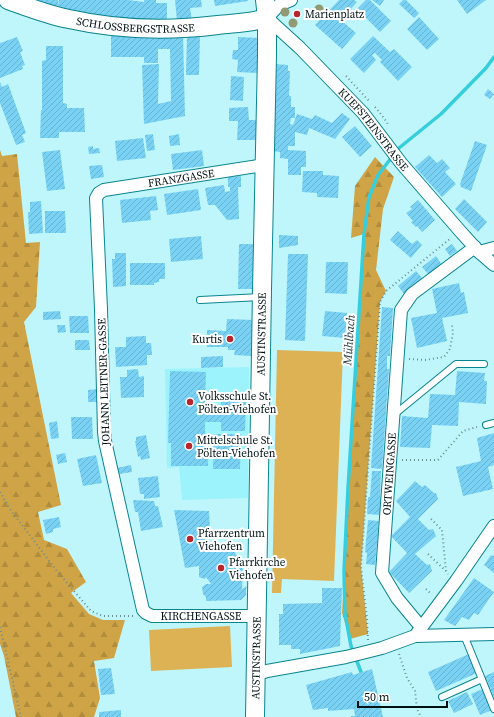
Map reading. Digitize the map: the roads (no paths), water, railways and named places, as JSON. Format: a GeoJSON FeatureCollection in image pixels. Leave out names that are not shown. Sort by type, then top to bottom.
{"type":"FeatureCollection","features":[{"type":"Feature","properties":{"kind":"main road","name":"SCHLOSSBERGSTRASSE"},"geometry":{"type":"LineString","coordinates":[[8,0],[68,19],[117,26],[171,28],[200,27],[256,21],[267,18]]}},
{"type":"Feature","properties":{"kind":"main road","name":"AUSTINSTRASSE"},"geometry":{"type":"LineString","coordinates":[[255,717],[267,55],[267,18],[265,0]]}},
{"type":"Feature","properties":{"kind":"street"},"geometry":{"type":"LineString","coordinates":[[267,18],[279,5],[291,0]]}},
{"type":"Feature","properties":{"kind":"street","name":"KUEFSTEINSTRASSE"},"geometry":{"type":"LineString","coordinates":[[267,18],[300,48],[363,113],[389,148],[477,250],[494,265]]}},
{"type":"Feature","properties":{"kind":"street","name":"FRANZGASSE"},"geometry":{"type":"LineString","coordinates":[[98,193],[104,190],[264,165]]}},
{"type":"Feature","properties":{"kind":"street","name":"JOHANN LEITNER-GASSE"},"geometry":{"type":"LineString","coordinates":[[98,193],[96,198],[105,441],[140,598],[143,610],[146,613]]}},
{"type":"Feature","properties":{"kind":"street"},"geometry":{"type":"LineString","coordinates":[[394,415],[401,310],[412,294],[477,250],[494,248]]}},
{"type":"Feature","properties":{"kind":"street","name":"ORTWEINGASSE"},"geometry":{"type":"LineString","coordinates":[[394,415],[382,573],[418,632]]}},
{"type":"Feature","properties":{"kind":"street"},"geometry":{"type":"LineString","coordinates":[[418,632],[494,526]]}},
{"type":"Feature","properties":{"kind":"street","name":"KIRCHENGASSE"},"geometry":{"type":"LineString","coordinates":[[146,613],[152,616],[256,616]]}},
{"type":"Feature","properties":{"kind":"street"},"geometry":{"type":"LineString","coordinates":[[255,675],[267,671],[346,657],[382,648],[418,632],[464,635],[494,634]]}},
{"type":"Feature","properties":{"kind":"lane"},"geometry":{"type":"LineString","coordinates":[[200,300],[262,296]]}},
{"type":"Feature","properties":{"kind":"lane"},"geometry":{"type":"LineString","coordinates":[[394,415],[456,364],[484,364]]}},
{"type":"Feature","properties":{"kind":"lane"},"geometry":{"type":"LineString","coordinates":[[486,425],[494,423]]}},
{"type":"Feature","properties":{"kind":"lane"},"geometry":{"type":"LineString","coordinates":[[464,635],[493,705]]}},
{"type":"Feature","properties":{"kind":"lane"},"geometry":{"type":"LineString","coordinates":[[442,698],[482,679]]}},
{"type":"Feature","properties":{"kind":"waterway","name":"Mühlbach"},"geometry":{"type":"LineString","coordinates":[[361,672],[351,646],[345,614],[344,571],[364,234],[369,197],[378,175],[399,148],[441,114],[486,68],[494,57]]}},
{"type":"Feature","properties":{"kind":"place","name":"Marienplatz"},"geometry":{"type":"Point","coordinates":[297,14]}},
{"type":"Feature","properties":{"kind":"place","name":"Kurtis"},"geometry":{"type":"Point","coordinates":[230,339]}},
{"type":"Feature","properties":{"kind":"place","name":"Volksschule St. Pölten-Viehofen"},"geometry":{"type":"Point","coordinates":[190,402]}},
{"type":"Feature","properties":{"kind":"place","name":"Mittelschule St. Pölten-Viehofen"},"geometry":{"type":"Point","coordinates":[189,446]}},
{"type":"Feature","properties":{"kind":"place","name":"Pfarrzentrum Viehofen"},"geometry":{"type":"Point","coordinates":[190,539]}},
{"type":"Feature","properties":{"kind":"place","name":"Pfarrkirche Viehofen"},"geometry":{"type":"Point","coordinates":[221,568]}}]}
